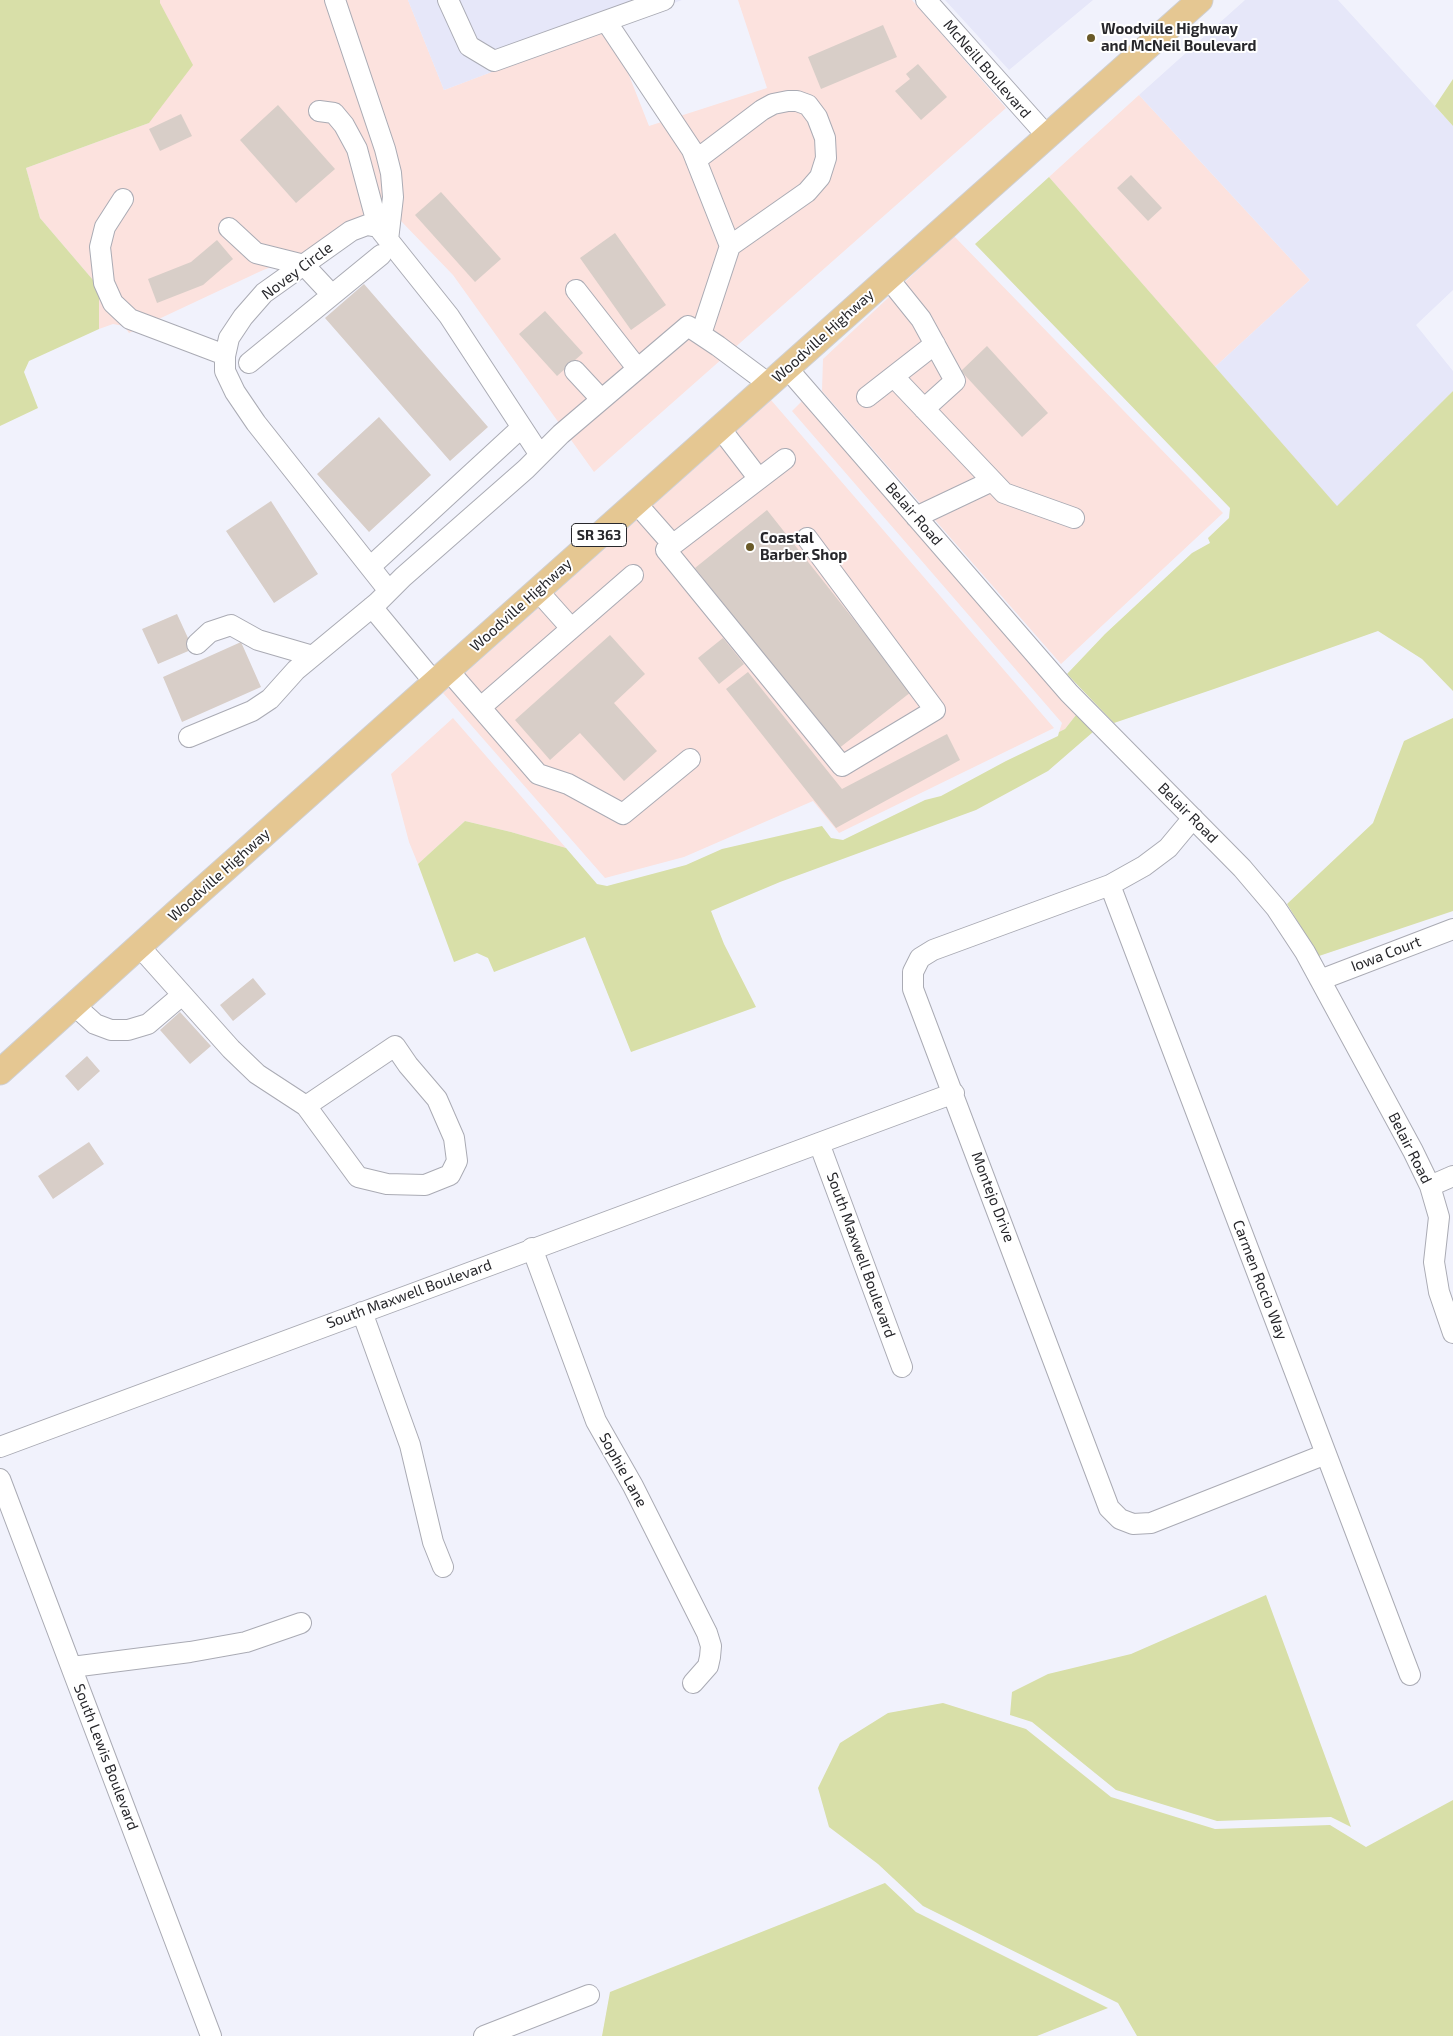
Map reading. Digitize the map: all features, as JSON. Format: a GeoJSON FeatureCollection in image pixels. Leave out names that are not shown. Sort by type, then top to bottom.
{"type":"FeatureCollection","features":[{"type":"Feature","properties":{"kind":"main road","name":"Woodville Highway"},"geometry":{"type":"LineString","coordinates":[[0,1072],[441,676],[1200,0]]}},
{"type":"Feature","properties":{"kind":"street"},"geometry":{"type":"LineString","coordinates":[[250,363],[332,295],[382,241],[393,197],[391,173],[385,149],[360,80],[335,0]]}},
{"type":"Feature","properties":{"kind":"street"},"geometry":{"type":"LineString","coordinates":[[448,0],[469,46],[494,61],[664,0]]}},
{"type":"Feature","properties":{"kind":"street","name":"McNeill Boulevard"},"geometry":{"type":"LineString","coordinates":[[926,0],[1048,137]]}},
{"type":"Feature","properties":{"kind":"street"},"geometry":{"type":"LineString","coordinates":[[606,21],[692,150],[730,246]]}},
{"type":"Feature","properties":{"kind":"street"},"geometry":{"type":"LineString","coordinates":[[696,160],[762,110],[773,104],[788,100],[808,105],[817,117],[825,138],[826,158],[820,177],[807,192],[730,246],[701,334]]}},
{"type":"Feature","properties":{"kind":"street"},"geometry":{"type":"LineString","coordinates":[[318,111],[334,113],[344,125],[357,149],[382,241],[449,316],[540,456]]}},
{"type":"Feature","properties":{"kind":"street"},"geometry":{"type":"LineString","coordinates":[[123,199],[105,227],[100,247],[104,283],[113,304],[130,319],[225,355]]}},
{"type":"Feature","properties":{"kind":"street","name":"Novey Circle"},"geometry":{"type":"LineString","coordinates":[[382,241],[367,225],[351,231],[264,294],[243,317],[229,338],[225,355],[225,371],[235,392],[256,423],[389,591]]}},
{"type":"Feature","properties":{"kind":"street"},"geometry":{"type":"LineString","coordinates":[[229,228],[256,253],[304,265],[332,295]]}},
{"type":"Feature","properties":{"kind":"street"},"geometry":{"type":"LineString","coordinates":[[888,278],[921,319],[955,381],[924,409]]}},
{"type":"Feature","properties":{"kind":"street"},"geometry":{"type":"LineString","coordinates":[[576,290],[637,368]]}},
{"type":"Feature","properties":{"kind":"street"},"geometry":{"type":"LineString","coordinates":[[189,737],[258,707],[270,699],[296,670],[372,607],[540,456],[561,434],[688,326],[768,384]]}},
{"type":"Feature","properties":{"kind":"street"},"geometry":{"type":"LineString","coordinates":[[867,397],[935,344]]}},
{"type":"Feature","properties":{"kind":"street","name":"Belair Road"},"geometry":{"type":"LineString","coordinates":[[787,368],[1070,693],[1242,868],[1276,908],[1305,952],[1430,1186],[1439,1217],[1434,1262],[1439,1292],[1453,1333]]}},
{"type":"Feature","properties":{"kind":"street"},"geometry":{"type":"LineString","coordinates":[[575,371],[601,399]]}},
{"type":"Feature","properties":{"kind":"street"},"geometry":{"type":"LineString","coordinates":[[894,377],[1004,493],[1074,518]]}},
{"type":"Feature","properties":{"kind":"street"},"geometry":{"type":"LineString","coordinates":[[370,567],[521,428]]}},
{"type":"Feature","properties":{"kind":"street"},"geometry":{"type":"LineString","coordinates":[[720,428],[759,479]]}},
{"type":"Feature","properties":{"kind":"street"},"geometry":{"type":"LineString","coordinates":[[784,459],[666,550],[842,766],[935,710],[807,538]]}},
{"type":"Feature","properties":{"kind":"street"},"geometry":{"type":"LineString","coordinates":[[476,469],[498,494]]}},
{"type":"Feature","properties":{"kind":"street"},"geometry":{"type":"LineString","coordinates":[[916,517],[992,481]]}},
{"type":"Feature","properties":{"kind":"street"},"geometry":{"type":"LineString","coordinates":[[636,503],[673,544]]}},
{"type":"Feature","properties":{"kind":"street"},"geometry":{"type":"LineString","coordinates":[[481,707],[633,575]]}},
{"type":"Feature","properties":{"kind":"street"},"geometry":{"type":"LineString","coordinates":[[538,590],[571,628]]}},
{"type":"Feature","properties":{"kind":"street"},"geometry":{"type":"LineString","coordinates":[[372,607],[441,676],[481,707],[538,774],[568,784],[622,814],[690,759]]}},
{"type":"Feature","properties":{"kind":"street"},"geometry":{"type":"LineString","coordinates":[[197,644],[210,632],[231,625],[258,640],[313,656]]}},
{"type":"Feature","properties":{"kind":"street","name":"Montejo Drive"},"geometry":{"type":"LineString","coordinates":[[1193,818],[1168,848],[1144,866],[1110,885],[933,950],[920,958],[912,972],[913,989],[954,1093],[1109,1508],[1120,1518],[1133,1524],[1151,1523],[1326,1454]]}},
{"type":"Feature","properties":{"kind":"street","name":"Carmen Rocio Way"},"geometry":{"type":"LineString","coordinates":[[1110,885],[1410,1675]]}},
{"type":"Feature","properties":{"kind":"street","name":"Iowa Court"},"geometry":{"type":"LineString","coordinates":[[1320,980],[1453,928]]}},
{"type":"Feature","properties":{"kind":"street"},"geometry":{"type":"LineString","coordinates":[[139,946],[231,1049],[257,1074],[306,1106],[358,1177],[387,1184],[425,1185],[450,1175],[457,1161],[454,1138],[437,1099],[395,1046],[306,1106]]}},
{"type":"Feature","properties":{"kind":"street"},"geometry":{"type":"LineString","coordinates":[[74,1006],[95,1024],[111,1030],[128,1030],[148,1024],[182,995]]}},
{"type":"Feature","properties":{"kind":"street","name":"South Maxwell Boulevard"},"geometry":{"type":"LineString","coordinates":[[0,1447],[954,1093]]}},
{"type":"Feature","properties":{"kind":"street","name":"South Maxwell Boulevard"},"geometry":{"type":"LineString","coordinates":[[819,1143],[902,1366]]}},
{"type":"Feature","properties":{"kind":"street"},"geometry":{"type":"LineString","coordinates":[[1430,1186],[1453,1176]]}},
{"type":"Feature","properties":{"kind":"street","name":"Sophie Lane"},"geometry":{"type":"LineString","coordinates":[[532,1248],[596,1422],[633,1486],[707,1633],[711,1646],[708,1666],[693,1683]]}},
{"type":"Feature","properties":{"kind":"street"},"geometry":{"type":"LineString","coordinates":[[362,1312],[410,1445],[433,1542],[443,1567]]}},
{"type":"Feature","properties":{"kind":"street","name":"South Lewis Boulevard"},"geometry":{"type":"LineString","coordinates":[[0,1479],[211,2036]]}},
{"type":"Feature","properties":{"kind":"street"},"geometry":{"type":"LineString","coordinates":[[72,1667],[190,1652],[246,1642],[301,1623]]}},
{"type":"Feature","properties":{"kind":"street"},"geometry":{"type":"LineString","coordinates":[[484,2036],[589,1995]]}},
{"type":"Feature","properties":{"kind":"shaded area"},"geometry":{"type":"Polygon","coordinates":[[[160,0],[408,0],[444,90],[610,27],[649,126],[767,88],[738,0],[912,0],[1006,108],[594,472],[453,275],[401,221],[390,219],[261,271],[129,333],[124,326],[113,324],[99,329],[99,287],[40,218],[26,168],[149,123],[160,0]]]}},
{"type":"Feature","properties":{"kind":"shaded area"},"geometry":{"type":"Polygon","coordinates":[[[408,0],[682,0],[444,90],[408,0]]]}},
{"type":"Feature","properties":{"kind":"shaded area"},"geometry":{"type":"Polygon","coordinates":[[[945,0],[1093,0],[1009,70],[945,0]]]}},
{"type":"Feature","properties":{"kind":"shaded area"},"geometry":{"type":"Polygon","coordinates":[[[1245,0],[1338,0],[1453,126],[1453,290],[1416,325],[1453,371],[1453,391],[1337,507],[1215,367],[1310,280],[1139,95],[1245,0]]]}},
{"type":"Feature","properties":{"kind":"shaded area"},"geometry":{"type":"Polygon","coordinates":[[[1139,95],[1310,280],[1215,367],[1049,177],[1139,95]]]}},
{"type":"Feature","properties":{"kind":"shaded area"},"geometry":{"type":"Polygon","coordinates":[[[954,236],[1223,513],[1061,664],[822,391],[823,359],[954,236]]]}},
{"type":"Feature","properties":{"kind":"shaded area"},"geometry":{"type":"Polygon","coordinates":[[[771,400],[1054,728],[839,833],[813,801],[684,857],[605,878],[443,693],[771,400]]]}},
{"type":"Feature","properties":{"kind":"shaded area"},"geometry":{"type":"Polygon","coordinates":[[[802,401],[1076,715],[1065,729],[1059,732],[1062,723],[792,411],[802,401]]]}},
{"type":"Feature","properties":{"kind":"shaded area"},"geometry":{"type":"Polygon","coordinates":[[[453,718],[566,848],[465,821],[418,864],[409,842],[391,774],[453,718]]]}},
{"type":"Feature","properties":{"kind":"green space"},"geometry":{"type":"Polygon","coordinates":[[[0,0],[160,0],[193,65],[149,123],[26,168],[40,218],[99,287],[99,329],[29,361],[24,372],[38,408],[0,426],[0,0]]]}},
{"type":"Feature","properties":{"kind":"green space"},"geometry":{"type":"Polygon","coordinates":[[[1453,79],[1453,126],[1435,106],[1453,79]]]}},
{"type":"Feature","properties":{"kind":"green space"},"geometry":{"type":"Polygon","coordinates":[[[1049,177],[1337,506],[1453,391],[1453,691],[1422,659],[1378,631],[1114,723],[1067,674],[1105,634],[1192,553],[1210,543],[1208,538],[1229,518],[1230,508],[975,244],[1049,177]]]}},
{"type":"Feature","properties":{"kind":"green space"},"geometry":{"type":"Polygon","coordinates":[[[1076,715],[1093,732],[1048,771],[976,810],[780,882],[711,911],[724,944],[756,1007],[631,1052],[585,937],[494,972],[488,958],[477,953],[454,962],[418,864],[465,821],[566,848],[597,884],[607,886],[686,865],[722,849],[822,826],[831,838],[843,840],[925,800],[941,796],[1058,736],[1059,732],[1065,729],[1076,715]]]}},
{"type":"Feature","properties":{"kind":"green space"},"geometry":{"type":"Polygon","coordinates":[[[1453,718],[1453,911],[1319,956],[1287,904],[1373,823],[1404,741],[1453,718]]]}},
{"type":"Feature","properties":{"kind":"green space"},"geometry":{"type":"Polygon","coordinates":[[[1266,1595],[1351,1827],[1331,1817],[1217,1821],[1116,1790],[1032,1722],[1010,1715],[1012,1692],[1048,1674],[1131,1654],[1266,1595]]]}},
{"type":"Feature","properties":{"kind":"green space"},"geometry":{"type":"Polygon","coordinates":[[[943,1703],[1026,1729],[1111,1797],[1215,1829],[1330,1825],[1366,1847],[1453,1800],[1453,2036],[1137,2036],[1118,2003],[923,1906],[878,1864],[829,1827],[818,1788],[840,1743],[888,1713],[943,1703]]]}},
{"type":"Feature","properties":{"kind":"green space"},"geometry":{"type":"Polygon","coordinates":[[[885,1883],[916,1912],[1108,2008],[1037,2036],[602,2036],[610,1992],[885,1883]]]}},
{"type":"Feature","properties":{"kind":"building"},"geometry":{"type":"Polygon","coordinates":[[[883,25],[897,57],[821,89],[808,57],[883,25]]]}},
{"type":"Feature","properties":{"kind":"building"},"geometry":{"type":"Polygon","coordinates":[[[918,64],[947,97],[921,120],[895,91],[910,79],[906,74],[918,64]]]}},
{"type":"Feature","properties":{"kind":"building"},"geometry":{"type":"Polygon","coordinates":[[[278,105],[335,169],[296,203],[240,140],[278,105]]]}},
{"type":"Feature","properties":{"kind":"building"},"geometry":{"type":"Polygon","coordinates":[[[181,114],[192,136],[160,151],[149,129],[181,114]]]}},
{"type":"Feature","properties":{"kind":"building"},"geometry":{"type":"Polygon","coordinates":[[[1131,175],[1162,208],[1148,221],[1117,188],[1131,175]]]}},
{"type":"Feature","properties":{"kind":"building"},"geometry":{"type":"Polygon","coordinates":[[[441,192],[501,259],[475,282],[415,215],[441,192]]]}},
{"type":"Feature","properties":{"kind":"building"},"geometry":{"type":"Polygon","coordinates":[[[615,233],[666,305],[631,330],[580,258],[615,233]]]}},
{"type":"Feature","properties":{"kind":"building"},"geometry":{"type":"Polygon","coordinates":[[[217,240],[233,259],[203,285],[157,303],[148,279],[191,262],[217,240]]]}},
{"type":"Feature","properties":{"kind":"building"},"geometry":{"type":"Polygon","coordinates":[[[364,284],[488,427],[450,461],[325,318],[364,284]]]}},
{"type":"Feature","properties":{"kind":"building"},"geometry":{"type":"Polygon","coordinates":[[[545,311],[583,353],[557,376],[519,334],[545,311]]]}},
{"type":"Feature","properties":{"kind":"building"},"geometry":{"type":"Polygon","coordinates":[[[987,346],[1048,413],[1022,437],[961,371],[987,346]]]}},
{"type":"Feature","properties":{"kind":"building"},"geometry":{"type":"Polygon","coordinates":[[[379,417],[431,475],[369,532],[317,474],[379,417]]]}},
{"type":"Feature","properties":{"kind":"building"},"geometry":{"type":"Polygon","coordinates":[[[271,501],[318,574],[274,603],[226,531],[271,501]]]}},
{"type":"Feature","properties":{"kind":"building"},"geometry":{"type":"Polygon","coordinates":[[[767,510],[911,692],[838,749],[695,568],[767,510]]]}},
{"type":"Feature","properties":{"kind":"building"},"geometry":{"type":"Polygon","coordinates":[[[177,614],[193,649],[158,664],[142,629],[177,614]]]}},
{"type":"Feature","properties":{"kind":"building"},"geometry":{"type":"Polygon","coordinates":[[[610,635],[645,674],[614,703],[657,751],[624,781],[580,733],[550,760],[515,720],[610,635]]]}},
{"type":"Feature","properties":{"kind":"building"},"geometry":{"type":"Polygon","coordinates":[[[723,638],[744,664],[719,684],[698,658],[723,638]]]}},
{"type":"Feature","properties":{"kind":"building"},"geometry":{"type":"Polygon","coordinates":[[[241,642],[261,687],[182,722],[163,677],[241,642]]]}},
{"type":"Feature","properties":{"kind":"building"},"geometry":{"type":"Polygon","coordinates":[[[748,672],[842,789],[947,734],[960,760],[836,828],[726,689],[748,672]]]}},
{"type":"Feature","properties":{"kind":"building"},"geometry":{"type":"Polygon","coordinates":[[[253,978],[266,994],[233,1021],[220,1005],[253,978]]]}},
{"type":"Feature","properties":{"kind":"building"},"geometry":{"type":"Polygon","coordinates":[[[180,1012],[211,1046],[190,1064],[160,1030],[180,1012]]]}},
{"type":"Feature","properties":{"kind":"building"},"geometry":{"type":"Polygon","coordinates":[[[87,1056],[100,1071],[78,1091],[65,1076],[87,1056]]]}},
{"type":"Feature","properties":{"kind":"building"},"geometry":{"type":"Polygon","coordinates":[[[89,1142],[104,1164],[53,1199],[38,1176],[89,1142]]]}},
{"type":"Feature","properties":{"kind":"place","name":"Woodville Highway and McNeil Boulevard"},"geometry":{"type":"Point","coordinates":[1091,38]}},
{"type":"Feature","properties":{"kind":"place","name":"Coastal Barber Shop"},"geometry":{"type":"Point","coordinates":[750,547]}}]}
